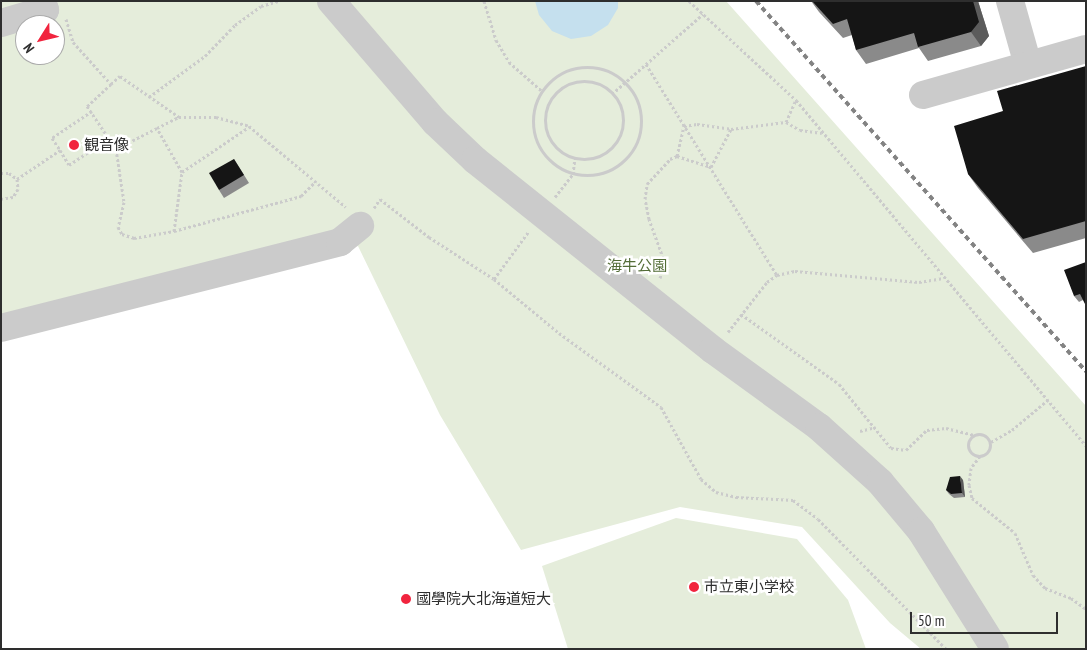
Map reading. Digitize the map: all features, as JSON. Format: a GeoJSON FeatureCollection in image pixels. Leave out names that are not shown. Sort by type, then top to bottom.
{"type":"FeatureCollection","features":[{"type":"Feature","properties":{"kind":"street"},"geometry":{"type":"LineString","coordinates":[[331,1],[435,122],[475,160],[713,350],[819,428],[880,482],[921,532],[995,649]]}},
{"type":"Feature","properties":{"kind":"street"},"geometry":{"type":"LineString","coordinates":[[1010,1],[1028,65]]}},
{"type":"Feature","properties":{"kind":"street"},"geometry":{"type":"LineString","coordinates":[[1,23],[45,10],[53,5]]}},
{"type":"Feature","properties":{"kind":"street"},"geometry":{"type":"LineString","coordinates":[[923,95],[1086,49]]}},
{"type":"Feature","properties":{"kind":"street"},"geometry":{"type":"LineString","coordinates":[[1,328],[340,242],[360,226]]}},
{"type":"Feature","properties":{"kind":"path"},"geometry":{"type":"LineString","coordinates":[[149,96],[205,56],[235,25],[261,6],[278,1]]}},
{"type":"Feature","properties":{"kind":"path"},"geometry":{"type":"LineString","coordinates":[[484,1],[496,40],[509,62],[542,91]]}},
{"type":"Feature","properties":{"kind":"path"},"geometry":{"type":"LineString","coordinates":[[689,1],[753,64],[796,100],[944,278],[1049,399],[1086,446]]}},
{"type":"Feature","properties":{"kind":"path"},"geometry":{"type":"LineString","coordinates":[[53,5],[73,42],[111,84]]}},
{"type":"Feature","properties":{"kind":"path"},"geometry":{"type":"LineString","coordinates":[[612,94],[703,14]]}},
{"type":"Feature","properties":{"kind":"path"},"geometry":{"type":"LineString","coordinates":[[646,64],[777,275]]}},
{"type":"Feature","properties":{"kind":"path"},"geometry":{"type":"LineString","coordinates":[[593,67],[610,72],[625,83],[638,106],[641,119],[638,139],[628,157],[612,169],[593,175],[573,174],[556,166],[544,154],[535,138],[532,120],[536,102],[542,91],[558,75],[575,68],[593,67]]}},
{"type":"Feature","properties":{"kind":"path"},"geometry":{"type":"LineString","coordinates":[[179,117],[120,76],[87,106],[116,149],[124,202],[118,227],[122,234],[134,238],[174,231],[301,196],[316,181]]}},
{"type":"Feature","properties":{"kind":"path"},"geometry":{"type":"LineString","coordinates":[[584,81],[602,85],[612,94],[623,115],[621,134],[611,149],[594,158],[575,158],[558,150],[548,134],[545,116],[551,98],[565,85],[584,81]]}},
{"type":"Feature","properties":{"kind":"path"},"geometry":{"type":"LineString","coordinates":[[786,122],[796,100]]}},
{"type":"Feature","properties":{"kind":"path"},"geometry":{"type":"LineString","coordinates":[[92,111],[52,138],[69,165],[109,138]]}},
{"type":"Feature","properties":{"kind":"path"},"geometry":{"type":"LineString","coordinates":[[116,149],[179,117],[216,116],[249,126],[342,200],[360,226],[380,199],[429,237],[494,279],[559,333],[661,407],[701,479],[716,492],[736,497],[793,500],[818,519],[946,649]]}},
{"type":"Feature","properties":{"kind":"path"},"geometry":{"type":"LineString","coordinates":[[684,126],[697,124],[731,129],[786,122],[800,130],[822,133]]}},
{"type":"Feature","properties":{"kind":"path"},"geometry":{"type":"LineString","coordinates":[[182,172],[249,126]]}},
{"type":"Feature","properties":{"kind":"path"},"geometry":{"type":"LineString","coordinates":[[677,156],[684,126]]}},
{"type":"Feature","properties":{"kind":"path"},"geometry":{"type":"LineString","coordinates":[[157,128],[182,172],[174,231]]}},
{"type":"Feature","properties":{"kind":"path"},"geometry":{"type":"LineString","coordinates":[[711,167],[731,129]]}},
{"type":"Feature","properties":{"kind":"path"},"geometry":{"type":"LineString","coordinates":[[17,179],[60,150]]}},
{"type":"Feature","properties":{"kind":"path"},"geometry":{"type":"LineString","coordinates":[[646,297],[661,277],[664,263],[649,219],[645,199],[647,184],[670,159],[677,156],[711,167]]}},
{"type":"Feature","properties":{"kind":"path"},"geometry":{"type":"LineString","coordinates":[[1,173],[9,173],[17,179],[18,189],[13,197],[1,199]]}},
{"type":"Feature","properties":{"kind":"path"},"geometry":{"type":"LineString","coordinates":[[713,350],[767,282],[777,275],[795,271],[919,282],[944,278]]}},
{"type":"Feature","properties":{"kind":"path"},"geometry":{"type":"LineString","coordinates":[[741,314],[839,384],[892,448],[906,450],[927,430],[946,428],[974,435]]}},
{"type":"Feature","properties":{"kind":"path"},"geometry":{"type":"LineString","coordinates":[[991,442],[1012,430],[1049,399]]}},
{"type":"Feature","properties":{"kind":"path"},"geometry":{"type":"LineString","coordinates":[[980,456],[968,448],[968,440],[980,433],[991,442]]}},
{"type":"Feature","properties":{"kind":"path"},"geometry":{"type":"LineString","coordinates":[[991,442],[990,449],[980,456],[971,468],[969,485],[972,498],[1015,533],[1033,575],[1045,588],[1071,598],[1086,609]]}},
{"type":"Feature","properties":{"kind":"green space","name":"海牛公園"},"geometry":{"type":"Polygon","coordinates":[[[1,1],[726,1],[1086,406],[1086,649],[921,649],[890,623],[802,527],[680,507],[521,550],[440,415],[358,246],[1,338],[1,1]]]}},
{"type":"Feature","properties":{"kind":"green space","name":"市立東小学校"},"geometry":{"type":"Polygon","coordinates":[[[676,518],[797,539],[848,600],[866,649],[568,649],[542,566],[676,518]]]}},
{"type":"Feature","properties":{"kind":"water"},"geometry":{"type":"Polygon","coordinates":[[[535,1],[618,1],[618,8],[608,25],[591,36],[571,39],[552,31],[539,15],[535,1]]]}},
{"type":"Feature","properties":{"kind":"building"},"geometry":{"type":"Polygon","coordinates":[[[812,1],[973,1],[979,22],[971,32],[918,47],[914,33],[856,50],[847,19],[833,24],[812,1]]]}},
{"type":"Feature","properties":{"kind":"building"},"geometry":{"type":"Polygon","coordinates":[[[1086,66],[1086,221],[1023,239],[968,174],[954,126],[1003,111],[997,91],[1086,66]]]}},
{"type":"Feature","properties":{"kind":"building"},"geometry":{"type":"Polygon","coordinates":[[[234,159],[244,175],[219,190],[209,173],[234,159]]]}},
{"type":"Feature","properties":{"kind":"building"},"geometry":{"type":"Polygon","coordinates":[[[1086,262],[1086,306],[1080,294],[1074,296],[1064,270],[1086,262]]]}},
{"type":"Feature","properties":{"kind":"building"},"geometry":{"type":"Polygon","coordinates":[[[960,476],[962,493],[951,494],[946,490],[950,477],[960,476]]]}},
{"type":"Feature","properties":{"kind":"railway"},"geometry":{"type":"LineString","coordinates":[[756,1],[1086,371]]}},
{"type":"Feature","properties":{"kind":"place","name":"観音像"},"geometry":{"type":"Point","coordinates":[74,145]}},
{"type":"Feature","properties":{"kind":"place","name":"市立東小学校"},"geometry":{"type":"Point","coordinates":[694,587]}},
{"type":"Feature","properties":{"kind":"place","name":"國學院大北海道短大"},"geometry":{"type":"Point","coordinates":[406,599]}}]}
